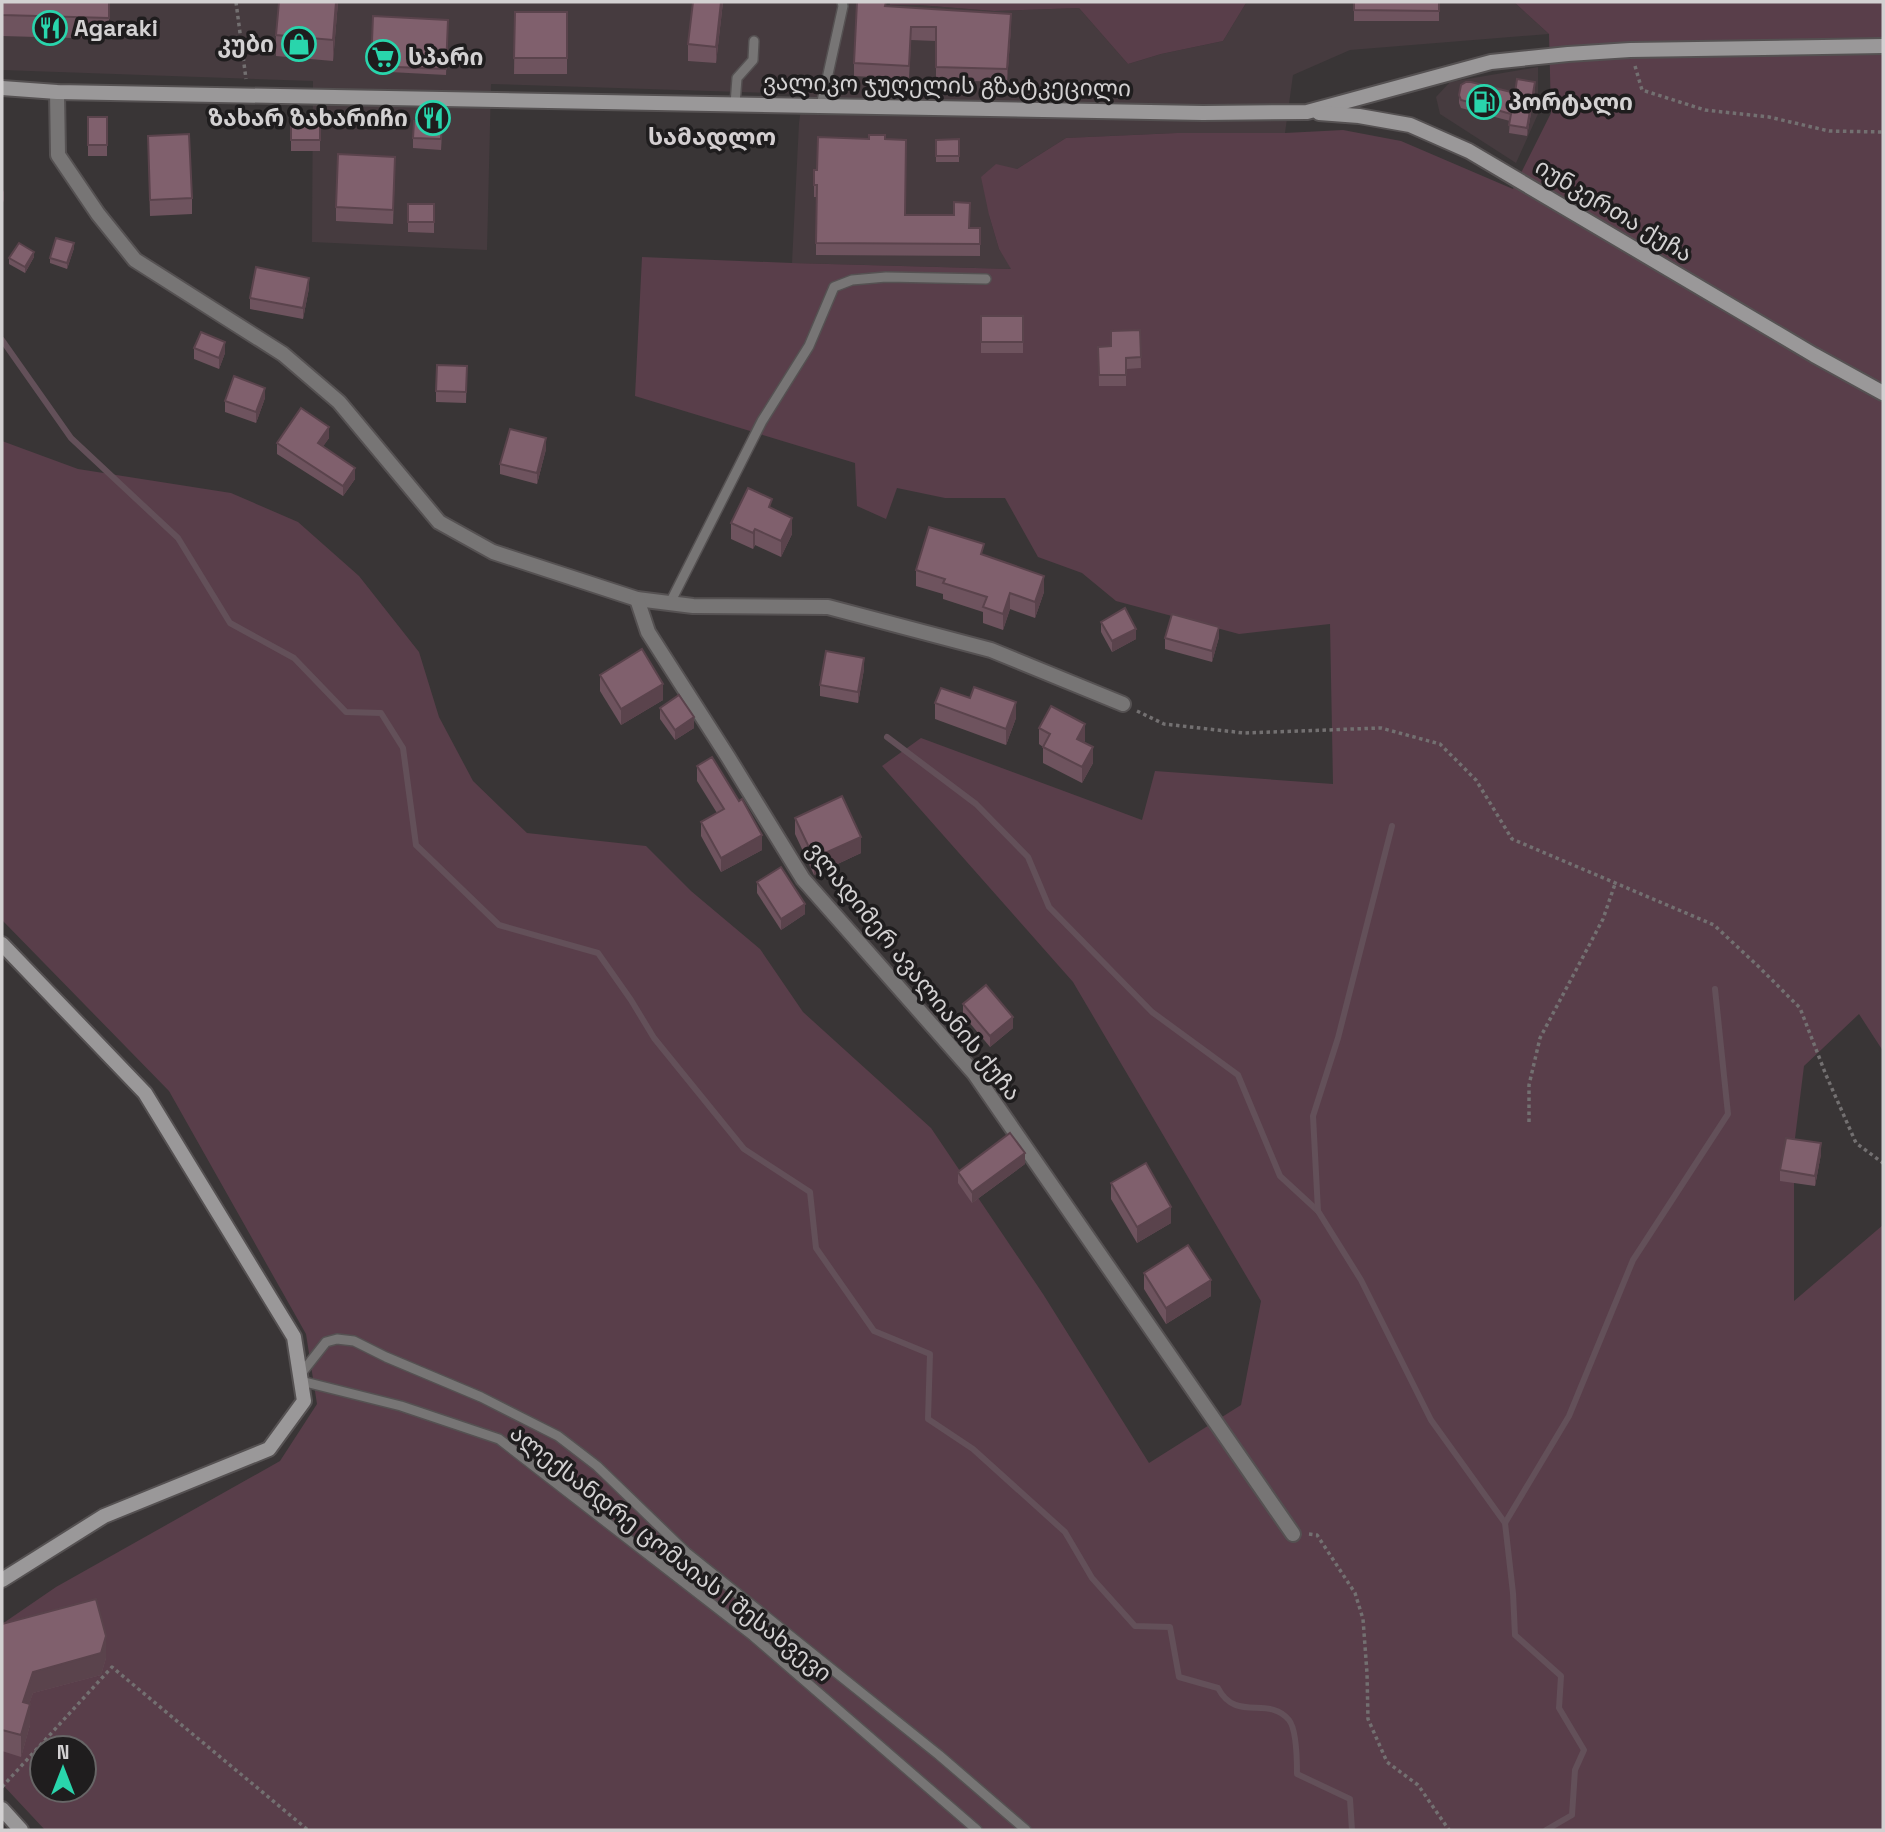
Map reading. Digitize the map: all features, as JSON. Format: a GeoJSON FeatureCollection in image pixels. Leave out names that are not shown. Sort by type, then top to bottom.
{"type":"FeatureCollection","features":[{"type":"Feature","properties":{"kind":"main road","name":"ვალიკო ჯუღელის გზატკეცილი"},"geometry":{"type":"LineString","coordinates":[[2,88],[57,92],[1307,113],[1492,62],[1630,50],[1883,46]]}},
{"type":"Feature","properties":{"kind":"main road","name":"იუნკერთა ქუჩა"},"geometry":{"type":"LineString","coordinates":[[1307,113],[1359,116],[1410,125],[1469,151],[1883,393]]}},
{"type":"Feature","properties":{"kind":"main road"},"geometry":{"type":"LineString","coordinates":[[2,944],[145,1093],[294,1338],[304,1401],[269,1449],[104,1516],[2,1580]]}},
{"type":"Feature","properties":{"kind":"main road"},"geometry":{"type":"LineString","coordinates":[[2,1809],[21,1830]]}},
{"type":"Feature","properties":{"kind":"street"},"geometry":{"type":"LineString","coordinates":[[57,92],[58,155],[98,214],[135,260],[284,354],[339,402],[439,522],[494,552],[637,599],[693,606],[828,607],[991,650],[1123,704]]}},
{"type":"Feature","properties":{"kind":"street","name":"ვლადიმერ ავალიანის ქუჩა"},"geometry":{"type":"LineString","coordinates":[[637,599],[648,632],[803,879],[974,1073],[1293,1534]]}},
{"type":"Feature","properties":{"kind":"lane"},"geometry":{"type":"LineString","coordinates":[[821,106],[842,2]]}},
{"type":"Feature","properties":{"kind":"lane"},"geometry":{"type":"LineString","coordinates":[[735,104],[737,78],[753,60],[754,41]]}},
{"type":"Feature","properties":{"kind":"lane"},"geometry":{"type":"LineString","coordinates":[[670,603],[762,421],[809,346],[834,288],[852,280],[886,277],[986,279]]}},
{"type":"Feature","properties":{"kind":"lane"},"geometry":{"type":"LineString","coordinates":[[300,1378],[326,1342],[337,1339],[354,1341],[481,1397],[558,1436],[597,1466],[687,1553],[939,1755],[1026,1830]]}},
{"type":"Feature","properties":{"kind":"lane","name":"ალექსანდრე ცომაიას I შესახვევი"},"geometry":{"type":"LineString","coordinates":[[300,1378],[401,1406],[499,1439],[754,1636],[977,1830]]}},
{"type":"Feature","properties":{"kind":"path"},"geometry":{"type":"LineString","coordinates":[[236,2],[248,95]]}},
{"type":"Feature","properties":{"kind":"path"},"geometry":{"type":"LineString","coordinates":[[1630,50],[1642,90],[1705,110],[1769,117],[1829,131],[1883,132]]}},
{"type":"Feature","properties":{"kind":"path"},"geometry":{"type":"LineString","coordinates":[[1123,704],[1164,724],[1244,733],[1381,728],[1440,744],[1476,780],[1512,839],[1714,925],[1759,967],[1800,1008],[1856,1143],[1883,1163]]}},
{"type":"Feature","properties":{"kind":"path"},"geometry":{"type":"LineString","coordinates":[[1530,1122],[1529,1085],[1540,1038],[1604,919],[1615,884]]}},
{"type":"Feature","properties":{"kind":"path"},"geometry":{"type":"LineString","coordinates":[[1293,1534],[1317,1535],[1356,1593],[1363,1619],[1368,1718],[1387,1762],[1418,1786],[1449,1830]]}},
{"type":"Feature","properties":{"kind":"path"},"geometry":{"type":"LineString","coordinates":[[2,1787],[112,1667],[308,1830]]}},
{"type":"Feature","properties":{"kind":"shaded area"},"geometry":{"type":"Polygon","coordinates":[[[2,2],[890,2],[891,5],[994,11],[1079,8],[1128,64],[1223,41],[1246,3],[1514,2],[1549,34],[1350,50],[1293,75],[1285,133],[1177,133],[1066,138],[1017,169],[989,215],[999,249],[1012,269],[792,263],[799,123],[803,94],[491,84],[487,250],[312,242],[313,81],[2,70],[2,2]]]}},
{"type":"Feature","properties":{"kind":"shaded area"},"geometry":{"type":"Polygon","coordinates":[[[890,2],[1266,2],[1246,3],[1223,41],[1128,64],[1079,8],[994,11],[890,5],[890,2]]]}},
{"type":"Feature","properties":{"kind":"shaded area"},"geometry":{"type":"Polygon","coordinates":[[[1514,2],[1883,2],[1883,1051],[1859,1014],[1804,1066],[1794,1146],[1794,1301],[1883,1225],[1883,1830],[45,1830],[2,1784],[2,1624],[56,1587],[280,1461],[317,1404],[306,1334],[169,1091],[2,920],[2,441],[78,469],[231,493],[298,522],[359,576],[419,652],[439,717],[473,781],[527,833],[646,846],[691,891],[760,949],[803,1012],[931,1128],[1043,1294],[1149,1463],[1241,1405],[1261,1301],[1073,982],[882,766],[921,738],[1142,820],[1155,771],[1333,784],[1330,624],[1239,634],[1116,601],[1082,573],[1038,557],[1005,498],[945,498],[897,488],[886,519],[857,506],[855,463],[635,396],[642,257],[1011,269],[999,249],[981,177],[996,164],[1017,169],[1066,138],[1343,130],[1401,141],[1513,189],[1551,113],[1549,34],[1514,2]]]}},
{"type":"Feature","properties":{"kind":"shaded area"},"geometry":{"type":"Polygon","coordinates":[[[1538,67],[1538,114],[1516,163],[1440,114],[1436,97],[1450,82],[1538,67]]]}},
{"type":"Feature","properties":{"kind":"building"},"geometry":{"type":"Polygon","coordinates":[[[2,2],[109,2],[109,18],[2,15],[2,2]]]}},
{"type":"Feature","properties":{"kind":"building"},"geometry":{"type":"Polygon","coordinates":[[[279,2],[336,2],[333,40],[276,35],[279,2]]]}},
{"type":"Feature","properties":{"kind":"building"},"geometry":{"type":"Polygon","coordinates":[[[693,2],[721,2],[716,47],[688,44],[693,2]]]}},
{"type":"Feature","properties":{"kind":"building"},"geometry":{"type":"Polygon","coordinates":[[[857,2],[886,2],[885,6],[1011,14],[1007,69],[936,67],[936,27],[911,27],[909,66],[854,63],[857,2]]]}},
{"type":"Feature","properties":{"kind":"building"},"geometry":{"type":"Polygon","coordinates":[[[1354,2],[1439,2],[1439,11],[1354,10],[1354,2]]]}},
{"type":"Feature","properties":{"kind":"building"},"geometry":{"type":"Polygon","coordinates":[[[515,12],[567,12],[567,58],[514,58],[515,12]]]}},
{"type":"Feature","properties":{"kind":"building"},"geometry":{"type":"Polygon","coordinates":[[[373,16],[448,20],[446,69],[371,66],[373,16]]]}},
{"type":"Feature","properties":{"kind":"building"},"geometry":{"type":"Polygon","coordinates":[[[1517,79],[1535,82],[1527,128],[1509,125],[1511,114],[1461,100],[1459,95],[1461,85],[1466,82],[1515,93],[1517,79]]]}},
{"type":"Feature","properties":{"kind":"building"},"geometry":{"type":"Polygon","coordinates":[[[291,116],[320,116],[320,140],[291,140],[291,116]]]}},
{"type":"Feature","properties":{"kind":"building"},"geometry":{"type":"Polygon","coordinates":[[[88,117],[107,117],[107,145],[88,145],[88,117]]]}},
{"type":"Feature","properties":{"kind":"building"},"geometry":{"type":"Polygon","coordinates":[[[414,121],[442,123],[441,139],[413,138],[414,121]]]}},
{"type":"Feature","properties":{"kind":"building"},"geometry":{"type":"Polygon","coordinates":[[[189,134],[192,198],[150,200],[148,136],[189,134]]]}},
{"type":"Feature","properties":{"kind":"building"},"geometry":{"type":"Polygon","coordinates":[[[869,135],[885,135],[885,139],[906,140],[905,215],[954,215],[954,202],[970,203],[969,228],[980,228],[980,244],[816,243],[817,185],[814,185],[814,170],[817,170],[818,137],[869,139],[869,135]]]}},
{"type":"Feature","properties":{"kind":"building"},"geometry":{"type":"Polygon","coordinates":[[[959,139],[959,156],[936,156],[936,140],[959,139]]]}},
{"type":"Feature","properties":{"kind":"building"},"geometry":{"type":"Polygon","coordinates":[[[338,154],[395,157],[393,210],[336,207],[338,154]]]}},
{"type":"Feature","properties":{"kind":"building"},"geometry":{"type":"Polygon","coordinates":[[[408,204],[434,204],[434,222],[408,222],[408,204]]]}},
{"type":"Feature","properties":{"kind":"building"},"geometry":{"type":"Polygon","coordinates":[[[56,238],[74,243],[67,263],[50,258],[56,238]]]}},
{"type":"Feature","properties":{"kind":"building"},"geometry":{"type":"Polygon","coordinates":[[[19,243],[34,252],[25,267],[9,258],[19,243]]]}},
{"type":"Feature","properties":{"kind":"building"},"geometry":{"type":"Polygon","coordinates":[[[256,267],[309,278],[303,308],[250,298],[256,267]]]}},
{"type":"Feature","properties":{"kind":"building"},"geometry":{"type":"Polygon","coordinates":[[[981,316],[1023,316],[1023,342],[981,342],[981,316]]]}},
{"type":"Feature","properties":{"kind":"building"},"geometry":{"type":"Polygon","coordinates":[[[1140,330],[1141,357],[1126,358],[1126,375],[1099,375],[1098,347],[1111,346],[1111,331],[1140,330]]]}},
{"type":"Feature","properties":{"kind":"building"},"geometry":{"type":"Polygon","coordinates":[[[201,332],[225,342],[219,358],[194,348],[201,332]]]}},
{"type":"Feature","properties":{"kind":"building"},"geometry":{"type":"Polygon","coordinates":[[[437,365],[467,366],[466,392],[436,391],[437,365]]]}},
{"type":"Feature","properties":{"kind":"building"},"geometry":{"type":"Polygon","coordinates":[[[234,376],[265,388],[256,412],[225,401],[234,376]]]}},
{"type":"Feature","properties":{"kind":"building"},"geometry":{"type":"Polygon","coordinates":[[[301,408],[329,427],[318,443],[355,468],[343,486],[277,443],[301,408]]]}},
{"type":"Feature","properties":{"kind":"building"},"geometry":{"type":"Polygon","coordinates":[[[510,429],[546,438],[537,473],[500,464],[510,429]]]}},
{"type":"Feature","properties":{"kind":"building"},"geometry":{"type":"Polygon","coordinates":[[[748,488],[772,499],[769,507],[792,518],[781,541],[755,529],[753,533],[731,523],[748,488]]]}},
{"type":"Feature","properties":{"kind":"building"},"geometry":{"type":"Polygon","coordinates":[[[929,527],[984,544],[981,554],[1044,576],[1035,602],[1010,593],[1003,614],[983,607],[987,597],[943,583],[945,579],[916,570],[929,527]]]}},
{"type":"Feature","properties":{"kind":"building"},"geometry":{"type":"Polygon","coordinates":[[[1125,608],[1136,629],[1112,641],[1101,622],[1125,608]]]}},
{"type":"Feature","properties":{"kind":"building"},"geometry":{"type":"Polygon","coordinates":[[[1172,614],[1219,627],[1212,651],[1165,638],[1172,614]]]}},
{"type":"Feature","properties":{"kind":"building"},"geometry":{"type":"Polygon","coordinates":[[[642,649],[663,684],[621,709],[600,675],[642,649]]]}},
{"type":"Feature","properties":{"kind":"building"},"geometry":{"type":"Polygon","coordinates":[[[826,651],[864,658],[858,692],[820,685],[826,651]]]}},
{"type":"Feature","properties":{"kind":"building"},"geometry":{"type":"Polygon","coordinates":[[[974,687],[1016,702],[1006,729],[935,703],[941,688],[970,698],[974,687]]]}},
{"type":"Feature","properties":{"kind":"building"},"geometry":{"type":"Polygon","coordinates":[[[679,695],[694,717],[675,730],[660,708],[679,695]]]}},
{"type":"Feature","properties":{"kind":"building"},"geometry":{"type":"Polygon","coordinates":[[[1051,706],[1085,724],[1077,739],[1093,747],[1082,767],[1043,747],[1050,734],[1039,728],[1051,706]]]}},
{"type":"Feature","properties":{"kind":"building"},"geometry":{"type":"Polygon","coordinates":[[[712,757],[739,801],[742,799],[762,835],[721,858],[701,822],[724,809],[697,766],[712,757]]]}},
{"type":"Feature","properties":{"kind":"building"},"geometry":{"type":"Polygon","coordinates":[[[842,796],[861,837],[814,858],[795,818],[842,796]]]}},
{"type":"Feature","properties":{"kind":"building"},"geometry":{"type":"Polygon","coordinates":[[[781,867],[805,904],[781,919],[757,882],[781,867]]]}},
{"type":"Feature","properties":{"kind":"building"},"geometry":{"type":"Polygon","coordinates":[[[986,985],[1013,1017],[990,1036],[963,1004],[986,985]]]}},
{"type":"Feature","properties":{"kind":"building"},"geometry":{"type":"Polygon","coordinates":[[[1010,1133],[1025,1153],[972,1192],[958,1172],[1010,1133]]]}},
{"type":"Feature","properties":{"kind":"building"},"geometry":{"type":"Polygon","coordinates":[[[1786,1138],[1821,1143],[1815,1176],[1780,1170],[1786,1138]]]}},
{"type":"Feature","properties":{"kind":"building"},"geometry":{"type":"Polygon","coordinates":[[[1146,1163],[1171,1207],[1137,1227],[1111,1183],[1146,1163]]]}},
{"type":"Feature","properties":{"kind":"building"},"geometry":{"type":"Polygon","coordinates":[[[1188,1245],[1211,1280],[1166,1308],[1144,1273],[1188,1245]]]}},
{"type":"Feature","properties":{"kind":"building"},"geometry":{"type":"Polygon","coordinates":[[[96,1599],[106,1636],[101,1653],[33,1672],[23,1702],[30,1704],[21,1735],[2,1730],[2,1624],[96,1599]]]}},
{"type":"Feature","properties":{"kind":"waterway"},"geometry":{"type":"LineString","coordinates":[[2,340],[71,438],[178,538],[230,623],[294,658],[346,712],[381,713],[403,748],[416,845],[499,925],[598,953],[654,1038],[744,1149],[810,1192],[816,1248],[874,1331],[930,1354],[928,1419],[973,1449],[1065,1532],[1092,1578],[1135,1626],[1170,1627],[1179,1677],[1218,1688],[1225,1698],[1234,1704],[1272,1709],[1289,1720],[1295,1738],[1297,1774],[1350,1799],[1352,1830]]}},
{"type":"Feature","properties":{"kind":"waterway"},"geometry":{"type":"LineString","coordinates":[[887,737],[976,804],[1028,857],[1049,907],[1152,1012],[1238,1075],[1280,1176],[1318,1211]]}},
{"type":"Feature","properties":{"kind":"waterway"},"geometry":{"type":"LineString","coordinates":[[1392,826],[1338,1038],[1313,1116],[1318,1211],[1361,1280],[1431,1420],[1505,1523]]}},
{"type":"Feature","properties":{"kind":"waterway"},"geometry":{"type":"LineString","coordinates":[[1546,1830],[1572,1815],[1575,1770],[1584,1750],[1559,1708],[1561,1676],[1515,1635],[1505,1523],[1569,1416],[1633,1260],[1728,1114],[1715,989]]}},
{"type":"Feature","properties":{"kind":"place","name":"Agaraki"},"geometry":{"type":"Point","coordinates":[50,28]}},
{"type":"Feature","properties":{"kind":"place","name":"კუბი"},"geometry":{"type":"Point","coordinates":[299,44]}},
{"type":"Feature","properties":{"kind":"place","name":"სპარი"},"geometry":{"type":"Point","coordinates":[383,57]}},
{"type":"Feature","properties":{"kind":"place","name":"პორტალი"},"geometry":{"type":"Point","coordinates":[1484,102]}},
{"type":"Feature","properties":{"kind":"place","name":"ზახარ ზახარიჩი"},"geometry":{"type":"Point","coordinates":[433,118]}},
{"type":"Feature","properties":{"kind":"district","name":"სამადლო"},"geometry":{"type":"Point","coordinates":[712,137]}}]}
